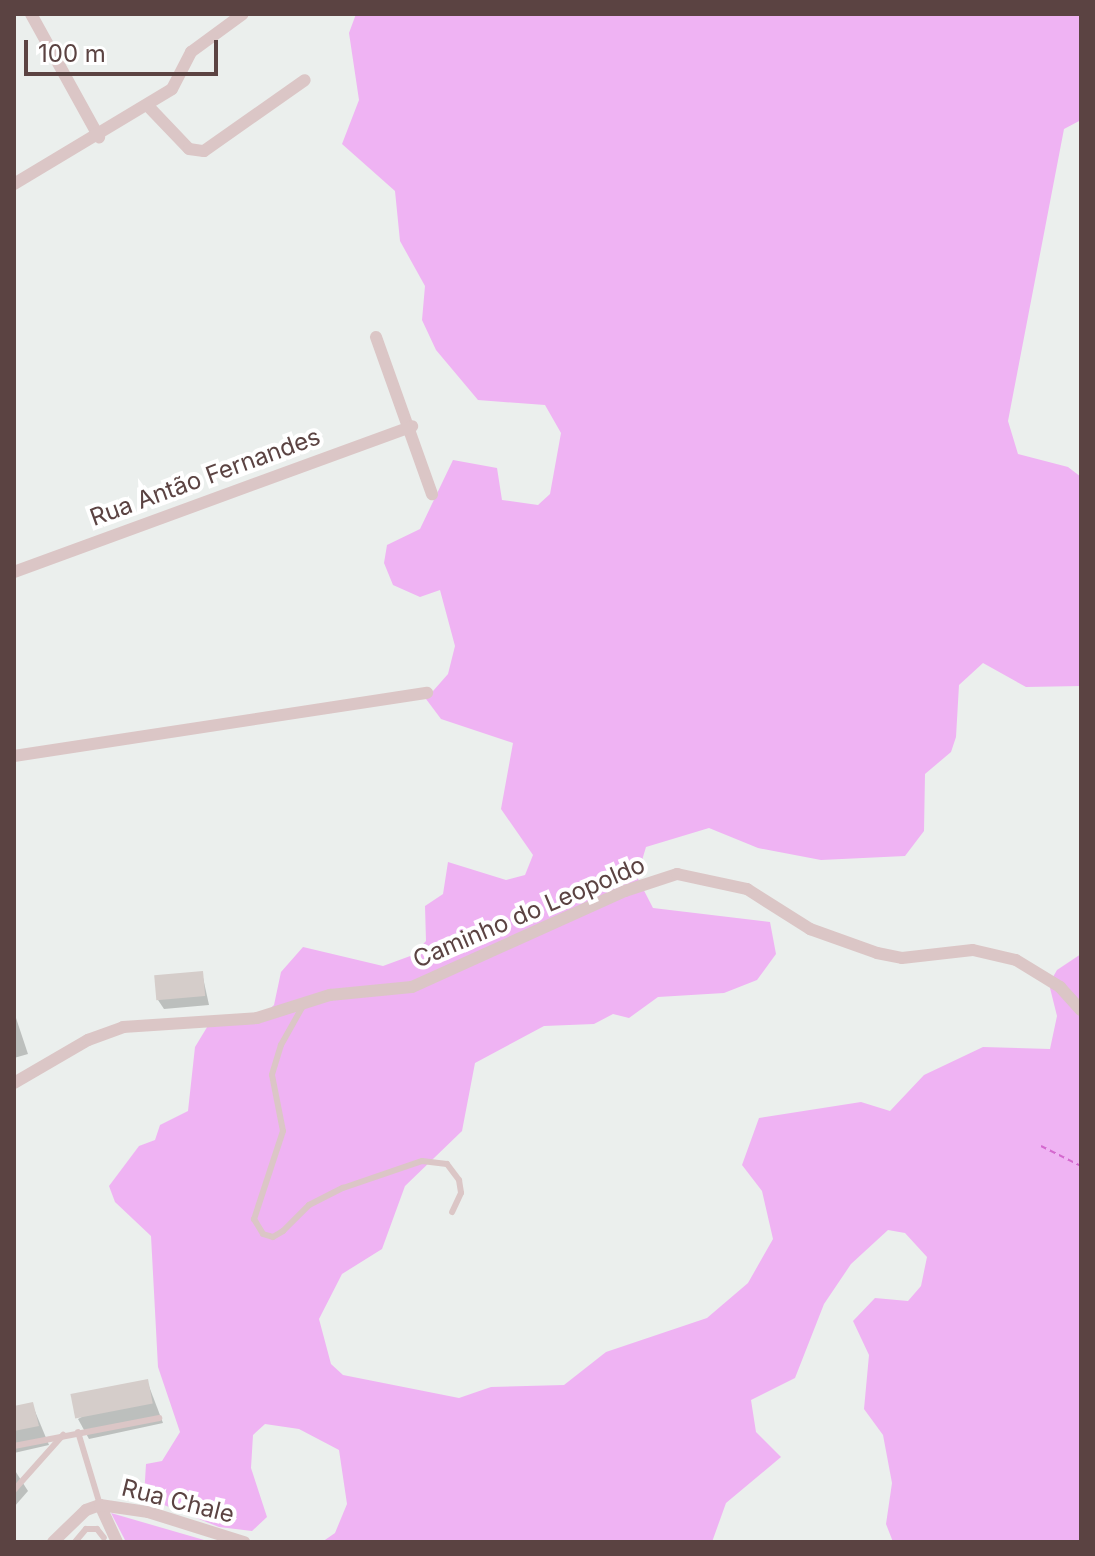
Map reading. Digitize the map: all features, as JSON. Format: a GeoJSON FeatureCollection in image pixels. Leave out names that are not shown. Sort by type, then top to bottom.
{"type":"FeatureCollection","features":[{"type":"Feature","properties":{"kind":"street"},"geometry":{"type":"LineString","coordinates":[[31,14],[99,137]]}},
{"type":"Feature","properties":{"kind":"street"},"geometry":{"type":"LineString","coordinates":[[14,184],[99,137],[172,89],[191,52],[205,38],[243,14]]}},
{"type":"Feature","properties":{"kind":"street"},"geometry":{"type":"LineString","coordinates":[[147,105],[189,149],[204,151],[305,80]]}},
{"type":"Feature","properties":{"kind":"street"},"geometry":{"type":"LineString","coordinates":[[376,337],[412,426],[432,494]]}},
{"type":"Feature","properties":{"kind":"street","name":"Rua Antão Fernandes"},"geometry":{"type":"LineString","coordinates":[[14,572],[412,426]]}},
{"type":"Feature","properties":{"kind":"street"},"geometry":{"type":"LineString","coordinates":[[14,756],[427,693]]}},
{"type":"Feature","properties":{"kind":"street","name":"Caminho do Leopoldo"},"geometry":{"type":"LineString","coordinates":[[14,1083],[88,1040],[123,1027],[257,1018],[330,995],[412,987],[625,891],[677,874],[747,889],[810,929],[877,953],[902,958],[973,950],[1016,960],[1060,987],[1081,1010]]}},
{"type":"Feature","properties":{"kind":"street"},"geometry":{"type":"LineString","coordinates":[[53,1542],[86,1510],[100,1505],[111,1540]]}},
{"type":"Feature","properties":{"kind":"street","name":"Rua Chale"},"geometry":{"type":"LineString","coordinates":[[100,1505],[148,1512],[244,1542]]}},
{"type":"Feature","properties":{"kind":"lane"},"geometry":{"type":"LineString","coordinates":[[304,1004],[281,1045],[272,1075],[283,1131],[254,1219],[263,1234],[273,1237],[309,1205],[343,1188],[422,1161],[447,1164],[459,1180],[461,1193],[452,1212]]}},
{"type":"Feature","properties":{"kind":"lane"},"geometry":{"type":"LineString","coordinates":[[14,1446],[159,1418]]}},
{"type":"Feature","properties":{"kind":"lane"},"geometry":{"type":"LineString","coordinates":[[78,1432],[100,1505]]}},
{"type":"Feature","properties":{"kind":"lane"},"geometry":{"type":"LineString","coordinates":[[14,1490],[63,1435]]}},
{"type":"Feature","properties":{"kind":"lane"},"geometry":{"type":"LineString","coordinates":[[75,1542],[86,1529],[99,1530],[111,1540]]}},
{"type":"Feature","properties":{"kind":"path"},"geometry":{"type":"LineString","coordinates":[[1041,1146],[1081,1166]]}},
{"type":"Feature","properties":{"kind":"shaded area"},"geometry":{"type":"Polygon","coordinates":[[[356,14],[1081,14],[1081,120],[1064,129],[1008,421],[1018,454],[1068,467],[1081,477],[1081,686],[1026,687],[983,663],[959,685],[956,737],[951,752],[925,774],[924,831],[905,856],[821,860],[758,848],[709,828],[646,847],[637,877],[653,908],[770,922],[776,954],[757,980],[724,993],[658,997],[629,1018],[613,1014],[594,1024],[544,1026],[475,1063],[462,1131],[405,1186],[382,1249],[342,1274],[319,1319],[331,1364],[343,1375],[459,1398],[491,1387],[564,1385],[606,1352],[707,1318],[748,1283],[773,1239],[762,1191],[742,1165],[759,1118],[861,1102],[890,1111],[924,1075],[983,1047],[1050,1049],[1057,1016],[1049,984],[1057,970],[1081,954],[1081,1542],[893,1542],[886,1524],[892,1483],[883,1435],[864,1409],[869,1355],[853,1321],[875,1298],[908,1301],[921,1286],[927,1257],[905,1233],[888,1230],[851,1264],[824,1304],[795,1378],[751,1400],[756,1432],[781,1457],[726,1503],[712,1542],[322,1542],[335,1533],[347,1504],[339,1450],[299,1429],[265,1424],[253,1435],[251,1468],[267,1517],[252,1531],[219,1527],[144,1497],[146,1464],[162,1461],[180,1432],[158,1367],[151,1236],[115,1202],[109,1186],[139,1146],[155,1140],[160,1125],[188,1111],[195,1047],[212,1019],[262,1016],[274,1005],[281,972],[303,947],[383,966],[413,955],[426,941],[425,906],[443,894],[448,862],[506,880],[525,875],[533,855],[501,809],[513,743],[441,719],[426,699],[448,674],[455,646],[440,590],[420,597],[393,585],[384,563],[387,545],[420,529],[453,460],[497,468],[502,500],[538,505],[550,494],[561,433],[545,405],[478,400],[436,350],[422,320],[425,286],[400,241],[395,191],[342,144],[359,100],[349,33],[356,14]]]}},
{"type":"Feature","properties":{"kind":"shaded area"},"geometry":{"type":"Polygon","coordinates":[[[111,1513],[211,1542],[126,1542],[111,1513]]]}},
{"type":"Feature","properties":{"kind":"building"},"geometry":{"type":"Polygon","coordinates":[[[203,971],[205,996],[156,1000],[154,975],[203,971]]]}},
{"type":"Feature","properties":{"kind":"building"},"geometry":{"type":"Polygon","coordinates":[[[148,1379],[153,1404],[75,1419],[70,1394],[148,1379]]]}},
{"type":"Feature","properties":{"kind":"building"},"geometry":{"type":"Polygon","coordinates":[[[33,1402],[39,1426],[14,1431],[14,1406],[33,1402]]]}}]}
